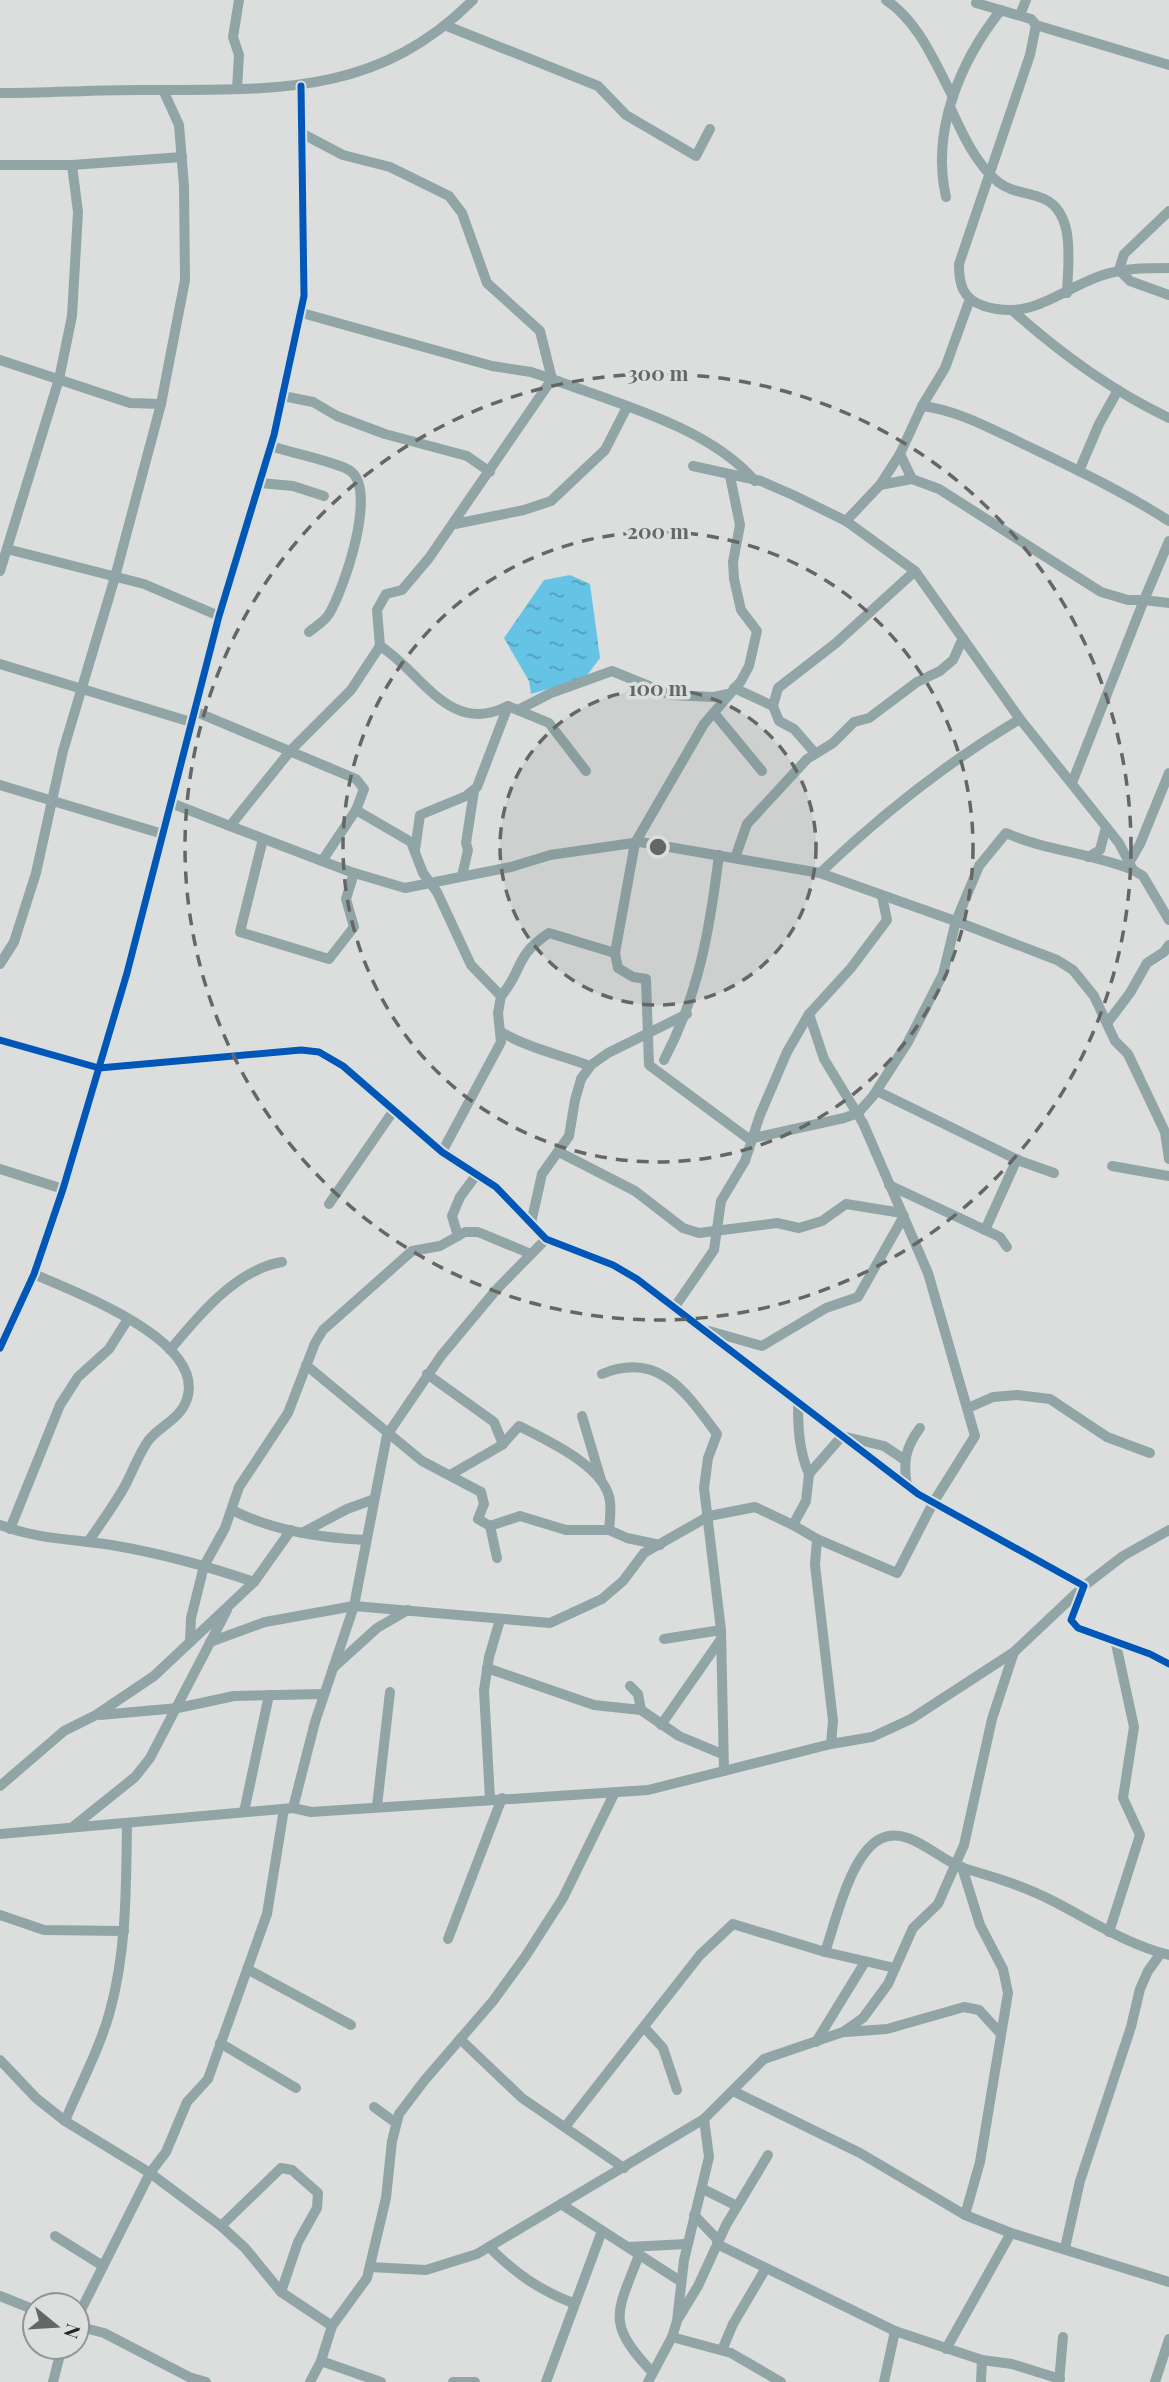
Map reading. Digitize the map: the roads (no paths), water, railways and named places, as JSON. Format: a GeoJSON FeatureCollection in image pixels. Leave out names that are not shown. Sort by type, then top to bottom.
{"type":"FeatureCollection","features":[{"type":"Feature","properties":{"kind":"street"},"geometry":{"type":"LineString","coordinates":[[237,89],[239,55],[233,37],[239,0]]}},
{"type":"Feature","properties":{"kind":"street"},"geometry":{"type":"LineString","coordinates":[[0,93],[301,86],[368,69],[399,56],[447,26],[473,0]]}},
{"type":"Feature","properties":{"kind":"street"},"geometry":{"type":"LineString","coordinates":[[886,0],[904,15],[922,39],[953,97]]}},
{"type":"Feature","properties":{"kind":"street"},"geometry":{"type":"LineString","coordinates":[[1020,15],[1026,0]]}},
{"type":"Feature","properties":{"kind":"street"},"geometry":{"type":"LineString","coordinates":[[976,3],[1031,19],[1036,25],[1169,65]]}},
{"type":"Feature","properties":{"kind":"street"},"geometry":{"type":"LineString","coordinates":[[946,197],[941,164],[953,97],[969,58],[1001,10]]}},
{"type":"Feature","properties":{"kind":"street"},"geometry":{"type":"LineString","coordinates":[[1036,25],[1035,40],[1025,72],[958,264],[959,285],[970,299],[996,310],[1013,311],[1045,305],[1097,277],[1119,270],[1169,268]]}},
{"type":"Feature","properties":{"kind":"street"},"geometry":{"type":"LineString","coordinates":[[447,26],[598,86],[626,115],[696,156],[710,129]]}},
{"type":"Feature","properties":{"kind":"street"},"geometry":{"type":"LineString","coordinates":[[0,1349],[34,1273],[64,1189],[163,834],[219,615],[284,396],[302,313],[305,234],[300,133],[301,86]]}},
{"type":"Feature","properties":{"kind":"street"},"geometry":{"type":"LineString","coordinates":[[0,964],[14,943],[33,884],[63,751],[115,577],[161,404],[185,280],[179,125],[163,90]]}},
{"type":"Feature","properties":{"kind":"street"},"geometry":{"type":"LineString","coordinates":[[951,109],[988,172],[1010,190],[1042,197],[1056,205],[1063,217],[1066,236],[1067,293]]}},
{"type":"Feature","properties":{"kind":"street"},"geometry":{"type":"LineString","coordinates":[[230,826],[291,750],[351,690],[380,646],[377,610],[386,594],[402,590],[455,524],[552,380],[540,331],[487,283],[466,221],[449,196],[390,167],[343,155],[300,133]]}},
{"type":"Feature","properties":{"kind":"street"},"geometry":{"type":"LineString","coordinates":[[0,165],[72,164],[182,157]]}},
{"type":"Feature","properties":{"kind":"street"},"geometry":{"type":"LineString","coordinates":[[0,571],[59,379],[73,303],[78,212],[72,164]]}},
{"type":"Feature","properties":{"kind":"street"},"geometry":{"type":"LineString","coordinates":[[1119,270],[1124,254],[1169,211]]}},
{"type":"Feature","properties":{"kind":"street"},"geometry":{"type":"LineString","coordinates":[[1119,270],[1130,281],[1169,295]]}},
{"type":"Feature","properties":{"kind":"street"},"geometry":{"type":"LineString","coordinates":[[846,521],[880,485],[900,454],[922,406],[945,368],[970,299]]}},
{"type":"Feature","properties":{"kind":"street"},"geometry":{"type":"LineString","coordinates":[[1013,311],[1052,346],[1118,390],[1169,418]]}},
{"type":"Feature","properties":{"kind":"street"},"geometry":{"type":"LineString","coordinates":[[302,313],[492,366],[531,372],[627,407],[700,438],[738,461],[755,481]]}},
{"type":"Feature","properties":{"kind":"street"},"geometry":{"type":"LineString","coordinates":[[0,360],[130,403],[161,404]]}},
{"type":"Feature","properties":{"kind":"street"},"geometry":{"type":"LineString","coordinates":[[1079,471],[1099,424],[1118,390]]}},
{"type":"Feature","properties":{"kind":"street"},"geometry":{"type":"LineString","coordinates":[[284,396],[313,402],[337,416],[385,434],[467,456],[490,472]]}},
{"type":"Feature","properties":{"kind":"street"},"geometry":{"type":"LineString","coordinates":[[922,406],[936,407],[989,428],[1079,471],[1169,521]]}},
{"type":"Feature","properties":{"kind":"street"},"geometry":{"type":"LineString","coordinates":[[455,524],[524,510],[551,501],[605,450],[627,407]]}},
{"type":"Feature","properties":{"kind":"street"},"geometry":{"type":"LineString","coordinates":[[271,446],[350,470],[360,483],[362,504],[345,576],[329,615],[309,632]]}},
{"type":"Feature","properties":{"kind":"street"},"geometry":{"type":"LineString","coordinates":[[900,454],[912,479]]}},
{"type":"Feature","properties":{"kind":"street"},"geometry":{"type":"LineString","coordinates":[[693,466],[755,481],[793,495],[846,521],[915,571],[1020,719],[1106,827],[1131,866],[1143,876],[1169,920]]}},
{"type":"Feature","properties":{"kind":"street"},"geometry":{"type":"LineString","coordinates":[[730,476],[740,525],[733,562],[734,579],[741,610],[757,631],[749,666],[714,713],[635,843],[615,953],[618,968],[633,977],[646,979],[649,1065],[742,1135],[752,1138],[821,1125],[858,1112],[877,1091],[908,1042],[943,974],[956,921],[979,866],[1006,833],[1049,850],[1131,866]]}},
{"type":"Feature","properties":{"kind":"street"},"geometry":{"type":"LineString","coordinates":[[880,485],[912,479],[939,489],[1101,592],[1128,600],[1169,603]]}},
{"type":"Feature","properties":{"kind":"street"},"geometry":{"type":"LineString","coordinates":[[260,483],[293,486],[324,496]]}},
{"type":"Feature","properties":{"kind":"street"},"geometry":{"type":"LineString","coordinates":[[1072,783],[1169,541]]}},
{"type":"Feature","properties":{"kind":"street"},"geometry":{"type":"LineString","coordinates":[[7,549],[144,584],[219,615]]}},
{"type":"Feature","properties":{"kind":"street"},"geometry":{"type":"LineString","coordinates":[[815,754],[794,729],[779,721],[773,706],[778,688],[836,643],[915,571]]}},
{"type":"Feature","properties":{"kind":"street"},"geometry":{"type":"LineString","coordinates":[[735,858],[747,824],[815,754],[834,743],[854,722],[869,718],[918,682],[940,671],[953,660],[963,638]]}},
{"type":"Feature","properties":{"kind":"street"},"geometry":{"type":"LineString","coordinates":[[380,646],[398,657],[425,689],[452,707],[466,712],[495,713],[513,708],[612,671],[671,695],[714,697],[731,691],[773,706]]}},
{"type":"Feature","properties":{"kind":"street"},"geometry":{"type":"LineString","coordinates":[[0,664],[82,691],[193,716],[291,750],[356,779],[364,789],[356,810],[323,861]]}},
{"type":"Feature","properties":{"kind":"street"},"geometry":{"type":"LineString","coordinates":[[513,708],[541,719],[557,729],[586,771]]}},
{"type":"Feature","properties":{"kind":"street"},"geometry":{"type":"LineString","coordinates":[[462,876],[468,850],[466,843],[474,791],[513,708]]}},
{"type":"Feature","properties":{"kind":"street"},"geometry":{"type":"LineString","coordinates":[[714,713],[762,771]]}},
{"type":"Feature","properties":{"kind":"street"},"geometry":{"type":"LineString","coordinates":[[820,873],[893,810],[973,750],[1020,719]]}},
{"type":"Feature","properties":{"kind":"street"},"geometry":{"type":"LineString","coordinates":[[1131,866],[1168,780]]}},
{"type":"Feature","properties":{"kind":"street"},"geometry":{"type":"LineString","coordinates":[[0,785],[163,834]]}},
{"type":"Feature","properties":{"kind":"street"},"geometry":{"type":"LineString","coordinates":[[474,791],[420,815],[417,821],[415,851],[419,864],[456,928],[471,965],[501,996]]}},
{"type":"Feature","properties":{"kind":"street"},"geometry":{"type":"LineString","coordinates":[[171,803],[354,873],[405,888],[511,867],[550,855],[635,843],[820,873],[956,921],[1066,965],[1094,996],[1108,1021],[1115,1041],[1128,1054],[1138,1082],[1158,1114],[1165,1132],[1169,1159]]}},
{"type":"Feature","properties":{"kind":"street"},"geometry":{"type":"LineString","coordinates":[[356,810],[401,834],[415,851]]}},
{"type":"Feature","properties":{"kind":"street"},"geometry":{"type":"LineString","coordinates":[[1088,857],[1100,850],[1106,827]]}},
{"type":"Feature","properties":{"kind":"street"},"geometry":{"type":"LineString","coordinates":[[263,839],[240,932],[329,959],[354,927],[346,899],[354,873]]}},
{"type":"Feature","properties":{"kind":"street"},"geometry":{"type":"LineString","coordinates":[[664,1060],[687,1014],[705,950],[719,855]]}},
{"type":"Feature","properties":{"kind":"street"},"geometry":{"type":"LineString","coordinates":[[674,1308],[714,1250],[721,1201],[745,1161],[787,1052],[809,1014],[850,968],[887,920],[883,897]]}},
{"type":"Feature","properties":{"kind":"street"},"geometry":{"type":"LineString","coordinates":[[442,1152],[501,1042],[498,1013],[501,996],[521,957],[533,943],[549,933],[615,953]]}},
{"type":"Feature","properties":{"kind":"street"},"geometry":{"type":"LineString","coordinates":[[1108,1021],[1130,993],[1147,963],[1164,952],[1169,945]]}},
{"type":"Feature","properties":{"kind":"street"},"geometry":{"type":"LineString","coordinates":[[531,1223],[542,1174],[569,1136],[575,1100],[590,1066],[608,1053],[687,1014]]}},
{"type":"Feature","properties":{"kind":"street"},"geometry":{"type":"LineString","coordinates":[[210,1642],[265,1622],[354,1606],[551,1623],[603,1599],[623,1581],[644,1553],[709,1516],[755,1507],[817,1539],[897,1573],[933,1503],[975,1436],[928,1273],[858,1112],[824,1059],[809,1014]]}},
{"type":"Feature","properties":{"kind":"street"},"geometry":{"type":"LineString","coordinates":[[501,1032],[529,1048],[553,1052],[590,1066]]}},
{"type":"Feature","properties":{"kind":"street"},"geometry":{"type":"LineString","coordinates":[[0,1040],[99,1068],[301,1050],[320,1052],[343,1066],[442,1152],[496,1187],[547,1239],[613,1265],[637,1279],[907,1486],[1084,1586]]}},
{"type":"Feature","properties":{"kind":"street"},"geometry":{"type":"LineString","coordinates":[[877,1091],[1017,1159],[1054,1173]]}},
{"type":"Feature","properties":{"kind":"street"},"geometry":{"type":"LineString","coordinates":[[329,1204],[394,1110]]}},
{"type":"Feature","properties":{"kind":"street"},"geometry":{"type":"LineString","coordinates":[[559,1152],[635,1191],[682,1228],[699,1233],[776,1223],[799,1228],[822,1221],[846,1204],[903,1214]]}},
{"type":"Feature","properties":{"kind":"street"},"geometry":{"type":"LineString","coordinates":[[985,1230],[1017,1159]]}},
{"type":"Feature","properties":{"kind":"street"},"geometry":{"type":"LineString","coordinates":[[1112,1166],[1169,1176]]}},
{"type":"Feature","properties":{"kind":"street"},"geometry":{"type":"LineString","coordinates":[[0,1169],[64,1189]]}},
{"type":"Feature","properties":{"kind":"street"},"geometry":{"type":"LineString","coordinates":[[458,1236],[452,1216],[460,1197],[477,1174]]}},
{"type":"Feature","properties":{"kind":"street"},"geometry":{"type":"LineString","coordinates":[[889,1185],[1000,1237],[1007,1247]]}},
{"type":"Feature","properties":{"kind":"street"},"geometry":{"type":"LineString","coordinates":[[703,1330],[762,1346],[825,1308],[858,1297],[903,1214]]}},
{"type":"Feature","properties":{"kind":"street"},"geometry":{"type":"LineString","coordinates":[[190,1642],[191,1618],[204,1566],[232,1510],[239,1487],[288,1413],[323,1330],[403,1256],[412,1251],[440,1247],[465,1232],[478,1232],[531,1254]]}},
{"type":"Feature","properties":{"kind":"street"},"geometry":{"type":"LineString","coordinates":[[90,2291],[150,2173],[166,2152],[187,2102],[208,2079],[267,1914],[288,1808],[330,1672],[354,1606],[372,1500],[387,1435],[426,1374],[495,1290],[547,1239]]}},
{"type":"Feature","properties":{"kind":"street"},"geometry":{"type":"LineString","coordinates":[[170,1350],[196,1316],[216,1299],[265,1265],[282,1262]]}},
{"type":"Feature","properties":{"kind":"street"},"geometry":{"type":"LineString","coordinates":[[34,1273],[128,1319],[182,1360],[190,1376],[186,1402],[180,1414],[147,1443],[125,1485],[88,1542]]}},
{"type":"Feature","properties":{"kind":"street"},"geometry":{"type":"LineString","coordinates":[[128,1319],[109,1349],[78,1377],[60,1405],[5,1527],[64,1541],[118,1546],[204,1566],[254,1582]]}},
{"type":"Feature","properties":{"kind":"street"},"geometry":{"type":"LineString","coordinates":[[306,1365],[387,1435],[422,1461],[481,1492],[484,1504],[478,1519],[490,1526],[497,1558]]}},
{"type":"Feature","properties":{"kind":"street"},"geometry":{"type":"LineString","coordinates":[[603,1374],[629,1367],[654,1370],[667,1376],[680,1386],[718,1434],[705,1472],[712,1572],[721,1635],[724,1771]]}},
{"type":"Feature","properties":{"kind":"street"},"geometry":{"type":"LineString","coordinates":[[426,1374],[494,1422],[503,1444]]}},
{"type":"Feature","properties":{"kind":"street"},"geometry":{"type":"LineString","coordinates":[[968,1408],[1005,1396],[1050,1399],[1107,1437],[1150,1453]]}},
{"type":"Feature","properties":{"kind":"street"},"geometry":{"type":"LineString","coordinates":[[798,1403],[798,1429],[803,1459],[810,1474]]}},
{"type":"Feature","properties":{"kind":"street"},"geometry":{"type":"LineString","coordinates":[[582,1416],[601,1480],[611,1499],[609,1530]]}},
{"type":"Feature","properties":{"kind":"street"},"geometry":{"type":"LineString","coordinates":[[450,1475],[503,1444],[519,1426],[571,1454],[601,1480]]}},
{"type":"Feature","properties":{"kind":"street"},"geometry":{"type":"LineString","coordinates":[[907,1486],[905,1460],[909,1442],[920,1428]]}},
{"type":"Feature","properties":{"kind":"street"},"geometry":{"type":"LineString","coordinates":[[842,1436],[884,1446],[905,1460]]}},
{"type":"Feature","properties":{"kind":"street"},"geometry":{"type":"LineString","coordinates":[[793,1525],[806,1501],[810,1474],[842,1436]]}},
{"type":"Feature","properties":{"kind":"street"},"geometry":{"type":"LineString","coordinates":[[0,1786],[64,1731],[96,1715],[154,1676],[254,1582],[297,1532],[347,1508],[372,1500]]}},
{"type":"Feature","properties":{"kind":"street"},"geometry":{"type":"LineString","coordinates":[[232,1510],[251,1519],[297,1532],[366,1540]]}},
{"type":"Feature","properties":{"kind":"street"},"geometry":{"type":"LineString","coordinates":[[490,1526],[520,1516],[566,1530],[609,1530],[627,1538],[660,1545]]}},
{"type":"Feature","properties":{"kind":"street"},"geometry":{"type":"LineString","coordinates":[[0,1834],[288,1808],[311,1812],[614,1794],[648,1790],[892,1730],[1014,1652],[1084,1586],[1123,1556],[1169,1530]]}},
{"type":"Feature","properties":{"kind":"street"},"geometry":{"type":"LineString","coordinates":[[817,1539],[815,1565],[832,1721],[831,1744]]}},
{"type":"Feature","properties":{"kind":"street"},"geometry":{"type":"LineString","coordinates":[[1084,1586],[1071,1620],[1084,1632],[1150,1654],[1169,1664]]}},
{"type":"Feature","properties":{"kind":"street"},"geometry":{"type":"LineString","coordinates":[[74,1826],[135,1777],[150,1758],[229,1604]]}},
{"type":"Feature","properties":{"kind":"street"},"geometry":{"type":"LineString","coordinates":[[330,1672],[377,1628],[408,1610]]}},
{"type":"Feature","properties":{"kind":"street"},"geometry":{"type":"LineString","coordinates":[[448,1939],[496,1799],[485,1714],[487,1668],[500,1620]]}},
{"type":"Feature","properties":{"kind":"street"},"geometry":{"type":"LineString","coordinates":[[664,1639],[721,1635]]}},
{"type":"Feature","properties":{"kind":"street"},"geometry":{"type":"LineString","coordinates":[[661,1725],[721,1635]]}},
{"type":"Feature","properties":{"kind":"street"},"geometry":{"type":"LineString","coordinates":[[1109,1932],[1139,1843],[1140,1830],[1123,1798],[1134,1727],[1116,1644]]}},
{"type":"Feature","properties":{"kind":"street"},"geometry":{"type":"LineString","coordinates":[[370,2267],[426,2270],[453,2263],[489,2247],[704,2119],[764,2059],[843,2032],[863,2018],[895,1968],[913,1928],[938,1904],[958,1866],[992,1719],[1014,1652]]}},
{"type":"Feature","properties":{"kind":"street"},"geometry":{"type":"LineString","coordinates":[[487,1668],[594,1705],[640,1710],[661,1725],[722,1754]]}},
{"type":"Feature","properties":{"kind":"street"},"geometry":{"type":"LineString","coordinates":[[631,1686],[638,1695],[640,1710]]}},
{"type":"Feature","properties":{"kind":"street"},"geometry":{"type":"LineString","coordinates":[[377,1806],[390,1692]]}},
{"type":"Feature","properties":{"kind":"street"},"geometry":{"type":"LineString","coordinates":[[96,1715],[178,1708],[234,1696],[323,1694]]}},
{"type":"Feature","properties":{"kind":"street"},"geometry":{"type":"LineString","coordinates":[[244,1812],[269,1695]]}},
{"type":"Feature","properties":{"kind":"street"},"geometry":{"type":"LineString","coordinates":[[310,2382],[321,2361],[332,2326],[367,2278],[386,2198],[396,2123],[424,2081],[493,2001],[563,1898],[614,1794]]}},
{"type":"Feature","properties":{"kind":"street"},"geometry":{"type":"LineString","coordinates":[[65,2121],[109,2014],[124,1931],[127,1823]]}},
{"type":"Feature","properties":{"kind":"street"},"geometry":{"type":"LineString","coordinates":[[825,1952],[851,1877],[872,1844],[883,1837],[901,1836],[958,1866],[988,1874],[1039,1895],[1131,1944],[1165,1954],[1148,1971],[1140,1989],[1131,2027],[1080,2181],[1065,2248]]}},
{"type":"Feature","properties":{"kind":"street"},"geometry":{"type":"LineString","coordinates":[[958,1866],[980,1925],[1008,1982],[980,2162],[965,2215]]}},
{"type":"Feature","properties":{"kind":"street"},"geometry":{"type":"LineString","coordinates":[[0,1915],[44,1930],[124,1931]]}},
{"type":"Feature","properties":{"kind":"street"},"geometry":{"type":"LineString","coordinates":[[565,2127],[700,1955],[733,1924],[825,1952],[895,1968]]}},
{"type":"Feature","properties":{"kind":"street"},"geometry":{"type":"LineString","coordinates":[[816,2042],[866,1962]]}},
{"type":"Feature","properties":{"kind":"street"},"geometry":{"type":"LineString","coordinates":[[247,1969],[351,2025]]}},
{"type":"Feature","properties":{"kind":"street"},"geometry":{"type":"LineString","coordinates":[[843,2032],[887,2029],[964,2007],[979,2010],[1001,2034]]}},
{"type":"Feature","properties":{"kind":"street"},"geometry":{"type":"LineString","coordinates":[[644,2027],[666,2053],[677,2090]]}},
{"type":"Feature","properties":{"kind":"street"},"geometry":{"type":"LineString","coordinates":[[460,2039],[522,2098],[624,2168]]}},
{"type":"Feature","properties":{"kind":"street"},"geometry":{"type":"LineString","coordinates":[[220,2043],[296,2088]]}},
{"type":"Feature","properties":{"kind":"street"},"geometry":{"type":"LineString","coordinates":[[0,2060],[36,2098],[65,2121],[150,2173],[221,2226],[245,2248],[281,2292],[332,2326]]}},
{"type":"Feature","properties":{"kind":"street"},"geometry":{"type":"LineString","coordinates":[[733,2091],[860,2153],[965,2215],[1011,2233],[1169,2283]]}},
{"type":"Feature","properties":{"kind":"street"},"geometry":{"type":"LineString","coordinates":[[374,2106],[396,2123]]}},
{"type":"Feature","properties":{"kind":"street"},"geometry":{"type":"LineString","coordinates":[[677,2322],[680,2281],[709,2157],[704,2119]]}},
{"type":"Feature","properties":{"kind":"street"},"geometry":{"type":"LineString","coordinates":[[639,2255],[621,2302],[619,2323],[628,2344],[650,2377],[698,2286],[717,2242],[768,2155]]}},
{"type":"Feature","properties":{"kind":"street"},"geometry":{"type":"LineString","coordinates":[[221,2226],[281,2168],[292,2170],[318,2193],[317,2208],[298,2242],[281,2292]]}},
{"type":"Feature","properties":{"kind":"street"},"geometry":{"type":"LineString","coordinates":[[703,2189],[737,2206]]}},
{"type":"Feature","properties":{"kind":"street"},"geometry":{"type":"LineString","coordinates":[[561,2204],[680,2281]]}},
{"type":"Feature","properties":{"kind":"street"},"geometry":{"type":"LineString","coordinates":[[694,2215],[717,2242],[895,2330],[946,2349],[982,2360],[1012,2364],[1059,2380],[1063,2337]]}},
{"type":"Feature","properties":{"kind":"street"},"geometry":{"type":"LineString","coordinates":[[546,2382],[573,2303],[602,2231]]}},
{"type":"Feature","properties":{"kind":"street"},"geometry":{"type":"LineString","coordinates":[[946,2349],[1011,2233]]}},
{"type":"Feature","properties":{"kind":"street"},"geometry":{"type":"LineString","coordinates":[[55,2236],[103,2266]]}},
{"type":"Feature","properties":{"kind":"street"},"geometry":{"type":"LineString","coordinates":[[628,2247],[687,2245]]}},
{"type":"Feature","properties":{"kind":"street"},"geometry":{"type":"LineString","coordinates":[[489,2247],[515,2274],[541,2291],[573,2303]]}},
{"type":"Feature","properties":{"kind":"street"},"geometry":{"type":"LineString","coordinates":[[722,2350],[733,2324],[766,2268]]}},
{"type":"Feature","properties":{"kind":"street"},"geometry":{"type":"LineString","coordinates":[[0,2295],[21,2304]]}},
{"type":"Feature","properties":{"kind":"street"},"geometry":{"type":"LineString","coordinates":[[91,2330],[104,2333],[189,2377],[206,2382]]}},
{"type":"Feature","properties":{"kind":"street"},"geometry":{"type":"LineString","coordinates":[[884,2382],[895,2330]]}},
{"type":"Feature","properties":{"kind":"street"},"geometry":{"type":"LineString","coordinates":[[672,2337],[722,2350],[781,2382]]}},
{"type":"Feature","properties":{"kind":"street"},"geometry":{"type":"LineString","coordinates":[[1155,2382],[1169,2339]]}},
{"type":"Feature","properties":{"kind":"street"},"geometry":{"type":"LineString","coordinates":[[981,2382],[982,2360]]}},
{"type":"Feature","properties":{"kind":"street"},"geometry":{"type":"LineString","coordinates":[[53,2382],[58,2361]]}},
{"type":"Feature","properties":{"kind":"street"},"geometry":{"type":"LineString","coordinates":[[321,2361],[381,2382]]}},
{"type":"Feature","properties":{"kind":"street"},"geometry":{"type":"LineString","coordinates":[[453,2382],[475,2382]]}},
{"type":"Feature","properties":{"kind":"water"},"geometry":{"type":"Polygon","coordinates":[[[570,575],[590,584],[600,658],[585,678],[531,694],[529,681],[504,638],[544,580],[570,575]]]}}]}
